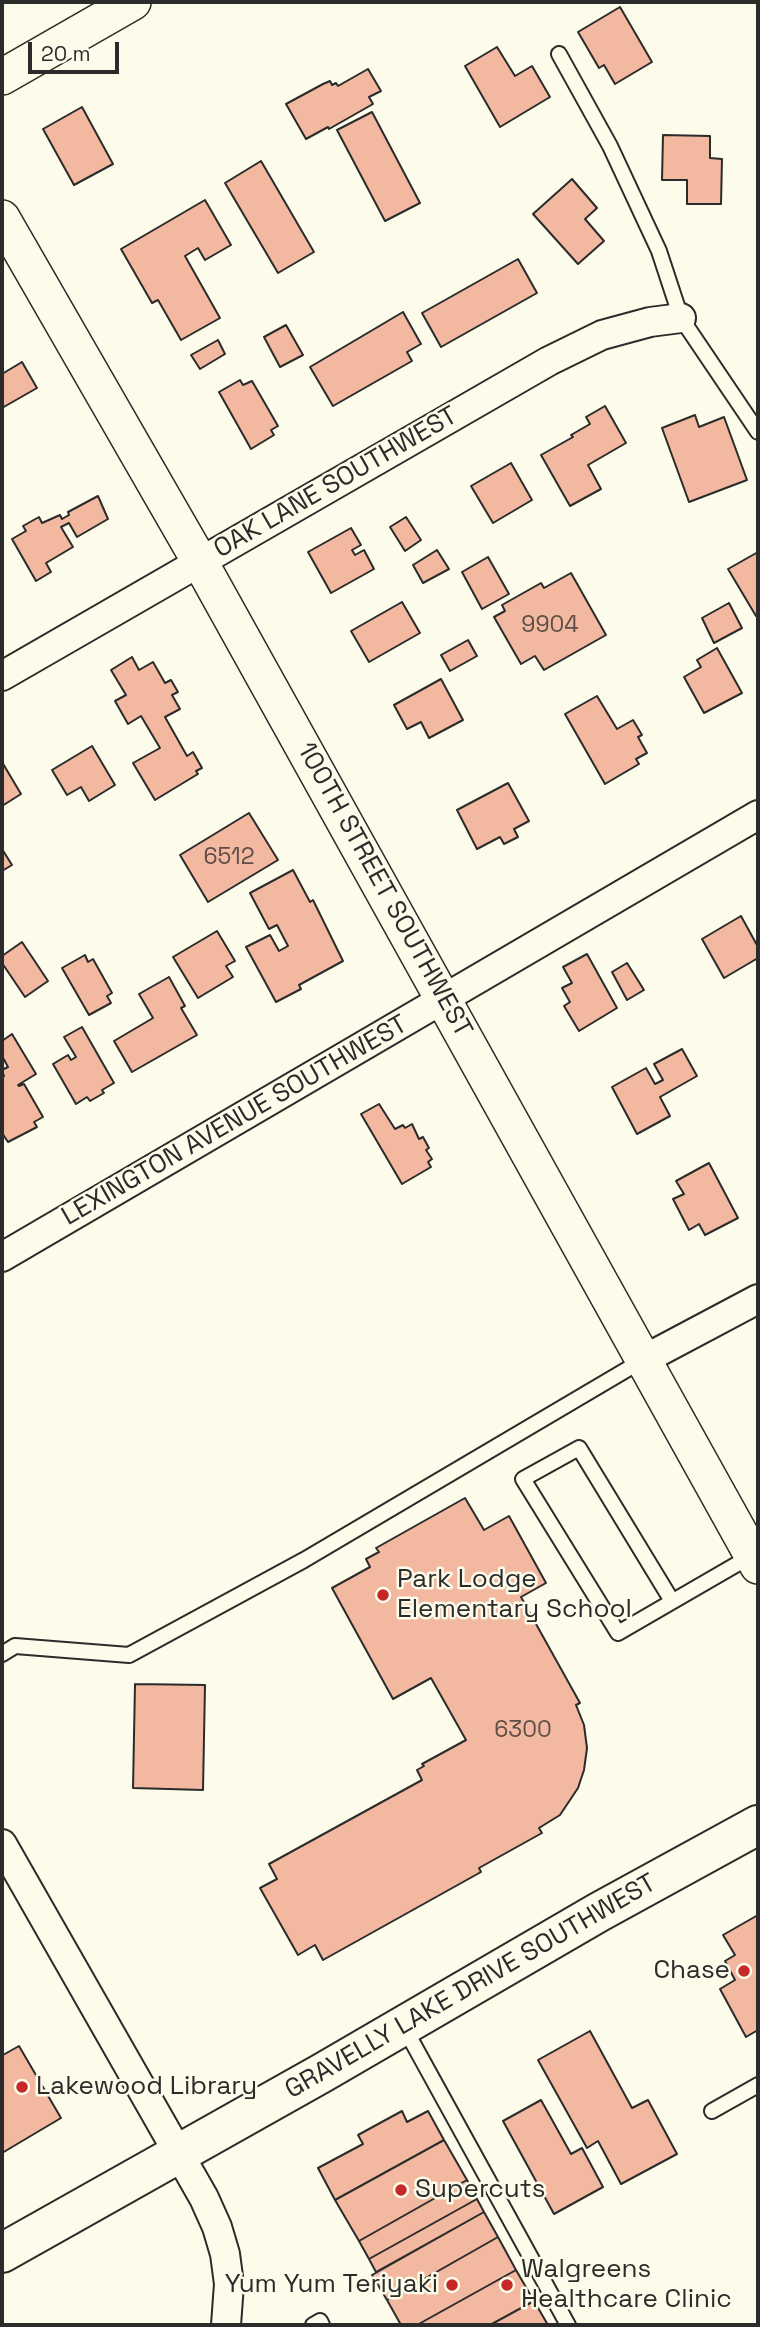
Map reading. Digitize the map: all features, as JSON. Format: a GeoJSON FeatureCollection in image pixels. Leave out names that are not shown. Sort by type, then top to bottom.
{"type":"FeatureCollection","features":[{"type":"Feature","properties":{"kind":"main road","name":"GRAVELLY LAKE DRIVE SOUTHWEST"},"geometry":{"type":"LineString","coordinates":[[2,2253],[599,1912],[758,1825]]}},
{"type":"Feature","properties":{"kind":"street"},"geometry":{"type":"LineString","coordinates":[[2,77],[133,2]]}},
{"type":"Feature","properties":{"kind":"street","name":"100TH STREET SOUTHWEST"},"geometry":{"type":"LineString","coordinates":[[2,218],[200,562],[755,1561]]}},
{"type":"Feature","properties":{"kind":"street","name":"OAK LANE SOUTHWEST"},"geometry":{"type":"LineString","coordinates":[[2,676],[574,347],[628,327],[681,318]]}},
{"type":"Feature","properties":{"kind":"street","name":"LEXINGTON AVENUE SOUTHWEST"},"geometry":{"type":"LineString","coordinates":[[2,1257],[758,816]]}},
{"type":"Feature","properties":{"kind":"street"},"geometry":{"type":"LineString","coordinates":[[643,1360],[758,1299]]}},
{"type":"Feature","properties":{"kind":"street"},"geometry":{"type":"LineString","coordinates":[[2,1844],[204,2198],[225,2253],[229,2284],[226,2325]]}},
{"type":"Feature","properties":{"kind":"lane"},"geometry":{"type":"LineString","coordinates":[[559,54],[610,146],[653,239],[681,318],[758,432]]}},
{"type":"Feature","properties":{"kind":"lane"},"geometry":{"type":"LineString","coordinates":[[2,1654],[15,1646],[130,1655],[304,1560],[643,1360]]}},
{"type":"Feature","properties":{"kind":"lane"},"geometry":{"type":"LineString","coordinates":[[672,1601],[579,1448],[523,1479],[618,1633],[672,1601],[755,1561]]}},
{"type":"Feature","properties":{"kind":"lane"},"geometry":{"type":"LineString","coordinates":[[403,2026],[568,2325]]}},
{"type":"Feature","properties":{"kind":"lane"},"geometry":{"type":"LineString","coordinates":[[712,2112],[758,2085]]}},
{"type":"Feature","properties":{"kind":"lane"},"geometry":{"type":"LineString","coordinates":[[313,2325],[320,2321],[322,2325]]}},
{"type":"Feature","properties":{"kind":"building"},"geometry":{"type":"Polygon","coordinates":[[[620,7],[652,62],[615,84],[604,65],[599,68],[578,32],[620,7]]]}},
{"type":"Feature","properties":{"kind":"building"},"geometry":{"type":"Polygon","coordinates":[[[497,47],[515,76],[532,66],[550,97],[500,127],[465,66],[497,47]]]}},
{"type":"Feature","properties":{"kind":"building"},"geometry":{"type":"Polygon","coordinates":[[[368,69],[381,91],[369,97],[373,104],[306,139],[286,104],[330,81],[332,85],[336,83],[338,86],[368,69]]]}},
{"type":"Feature","properties":{"kind":"building"},"geometry":{"type":"Polygon","coordinates":[[[82,107],[113,164],[74,185],[43,129],[82,107]]]}},
{"type":"Feature","properties":{"kind":"building"},"geometry":{"type":"Polygon","coordinates":[[[372,112],[420,203],[385,221],[337,130],[372,112]]]}},
{"type":"Feature","properties":{"kind":"building"},"geometry":{"type":"Polygon","coordinates":[[[663,135],[710,136],[710,158],[722,159],[721,204],[687,204],[687,180],[662,180],[663,135]]]}},
{"type":"Feature","properties":{"kind":"building"},"geometry":{"type":"Polygon","coordinates":[[[261,161],[314,252],[278,273],[225,183],[261,161]]]}},
{"type":"Feature","properties":{"kind":"building"},"geometry":{"type":"Polygon","coordinates":[[[572,179],[597,208],[585,219],[604,241],[578,264],[533,214],[572,179]]]}},
{"type":"Feature","properties":{"kind":"building"},"geometry":{"type":"Polygon","coordinates":[[[205,200],[231,245],[205,260],[198,248],[185,256],[220,318],[181,340],[158,300],[152,303],[121,249],[205,200]]]}},
{"type":"Feature","properties":{"kind":"building"},"geometry":{"type":"Polygon","coordinates":[[[518,259],[537,293],[441,347],[422,313],[518,259]]]}},
{"type":"Feature","properties":{"kind":"building"},"geometry":{"type":"Polygon","coordinates":[[[403,312],[421,344],[407,352],[412,361],[333,406],[310,367],[403,312]]]}},
{"type":"Feature","properties":{"kind":"building"},"geometry":{"type":"Polygon","coordinates":[[[286,325],[303,355],[280,367],[264,337],[286,325]]]}},
{"type":"Feature","properties":{"kind":"building"},"geometry":{"type":"Polygon","coordinates":[[[218,340],[225,354],[200,369],[191,355],[218,340]]]}},
{"type":"Feature","properties":{"kind":"building"},"geometry":{"type":"Polygon","coordinates":[[[22,362],[37,388],[2,408],[2,374],[22,362]]]}},
{"type":"Feature","properties":{"kind":"building"},"geometry":{"type":"Polygon","coordinates":[[[240,380],[243,385],[252,381],[278,426],[271,430],[274,435],[251,449],[219,392],[240,380]]]}},
{"type":"Feature","properties":{"kind":"building"},"geometry":{"type":"Polygon","coordinates":[[[605,406],[626,443],[588,465],[601,489],[570,506],[541,455],[590,424],[586,417],[605,406]]]}},
{"type":"Feature","properties":{"kind":"building"},"geometry":{"type":"Polygon","coordinates":[[[695,415],[699,427],[724,417],[747,480],[689,502],[662,428],[695,415]]]}},
{"type":"Feature","properties":{"kind":"building"},"geometry":{"type":"Polygon","coordinates":[[[511,463],[532,500],[493,523],[471,486],[511,463]]]}},
{"type":"Feature","properties":{"kind":"building"},"geometry":{"type":"Polygon","coordinates":[[[98,496],[108,519],[77,537],[69,523],[61,527],[73,547],[46,563],[51,572],[36,581],[12,539],[26,531],[23,526],[39,517],[42,523],[60,515],[62,519],[69,515],[68,512],[98,496]]]}},
{"type":"Feature","properties":{"kind":"building"},"geometry":{"type":"Polygon","coordinates":[[[406,517],[421,540],[405,551],[390,527],[406,517]]]}},
{"type":"Feature","properties":{"kind":"building"},"geometry":{"type":"Polygon","coordinates":[[[351,528],[361,545],[352,550],[355,555],[364,550],[374,569],[331,593],[308,552],[351,528]]]}},
{"type":"Feature","properties":{"kind":"building"},"geometry":{"type":"Polygon","coordinates":[[[437,550],[449,569],[423,583],[413,565],[437,550]]]}},
{"type":"Feature","properties":{"kind":"building"},"geometry":{"type":"Polygon","coordinates":[[[758,552],[758,614],[756,616],[728,569],[758,552]]]}},
{"type":"Feature","properties":{"kind":"building"},"geometry":{"type":"Polygon","coordinates":[[[488,557],[509,594],[482,609],[462,572],[488,557]]]}},
{"type":"Feature","properties":{"kind":"building"},"geometry":{"type":"Polygon","coordinates":[[[571,573],[606,635],[544,670],[535,656],[521,664],[494,617],[505,611],[502,605],[541,583],[544,588],[571,573]]]}},
{"type":"Feature","properties":{"kind":"building"},"geometry":{"type":"Polygon","coordinates":[[[402,602],[420,633],[369,662],[351,631],[402,602]]]}},
{"type":"Feature","properties":{"kind":"building"},"geometry":{"type":"Polygon","coordinates":[[[729,603],[742,628],[714,643],[702,618],[729,603]]]}},
{"type":"Feature","properties":{"kind":"building"},"geometry":{"type":"Polygon","coordinates":[[[468,640],[477,656],[450,671],[441,655],[468,640]]]}},
{"type":"Feature","properties":{"kind":"building"},"geometry":{"type":"Polygon","coordinates":[[[717,648],[742,693],[704,713],[684,677],[701,667],[697,660],[717,648]]]}},
{"type":"Feature","properties":{"kind":"building"},"geometry":{"type":"Polygon","coordinates":[[[132,657],[139,670],[153,662],[165,683],[171,680],[178,692],[172,695],[180,709],[165,717],[187,756],[193,752],[202,768],[196,771],[198,774],[155,800],[133,763],[160,748],[141,716],[128,724],[115,701],[126,695],[111,670],[132,657]]]}},
{"type":"Feature","properties":{"kind":"building"},"geometry":{"type":"Polygon","coordinates":[[[441,679],[463,720],[429,738],[421,722],[407,729],[394,705],[441,679]]]}},
{"type":"Feature","properties":{"kind":"building"},"geometry":{"type":"Polygon","coordinates":[[[597,696],[617,729],[633,720],[642,735],[638,737],[647,753],[636,759],[639,764],[605,784],[565,714],[597,696]]]}},
{"type":"Feature","properties":{"kind":"building"},"geometry":{"type":"Polygon","coordinates":[[[92,746],[115,785],[89,801],[81,787],[67,795],[52,770],[92,746]]]}},
{"type":"Feature","properties":{"kind":"building"},"geometry":{"type":"Polygon","coordinates":[[[2,762],[21,794],[2,806],[2,762]]]}},
{"type":"Feature","properties":{"kind":"building"},"geometry":{"type":"Polygon","coordinates":[[[508,783],[529,821],[514,829],[518,837],[504,844],[500,837],[477,849],[457,810],[508,783]]]}},
{"type":"Feature","properties":{"kind":"building"},"geometry":{"type":"Polygon","coordinates":[[[249,813],[278,860],[208,902],[180,855],[249,813]]]}},
{"type":"Feature","properties":{"kind":"building"},"geometry":{"type":"Polygon","coordinates":[[[2,849],[12,865],[2,871],[2,849]]]}},
{"type":"Feature","properties":{"kind":"building"},"geometry":{"type":"Polygon","coordinates":[[[293,870],[310,902],[313,900],[343,961],[299,985],[301,989],[276,1002],[246,947],[270,935],[279,951],[288,946],[277,925],[269,929],[250,893],[293,870]]]}},
{"type":"Feature","properties":{"kind":"building"},"geometry":{"type":"Polygon","coordinates":[[[741,916],[758,947],[758,958],[724,978],[702,939],[741,916]]]}},
{"type":"Feature","properties":{"kind":"building"},"geometry":{"type":"Polygon","coordinates":[[[217,931],[235,961],[226,966],[233,977],[198,998],[173,957],[217,931]]]}},
{"type":"Feature","properties":{"kind":"building"},"geometry":{"type":"Polygon","coordinates":[[[22,942],[48,981],[25,997],[2,963],[2,956],[22,942]]]}},
{"type":"Feature","properties":{"kind":"building"},"geometry":{"type":"Polygon","coordinates":[[[587,954],[617,1008],[579,1031],[564,1006],[570,1002],[562,988],[572,983],[563,967],[587,954]]]}},
{"type":"Feature","properties":{"kind":"building"},"geometry":{"type":"Polygon","coordinates":[[[85,955],[88,962],[93,959],[112,993],[107,996],[111,1003],[89,1015],[62,968],[85,955]]]}},
{"type":"Feature","properties":{"kind":"building"},"geometry":{"type":"Polygon","coordinates":[[[627,963],[644,990],[627,1000],[612,972],[627,963]]]}},
{"type":"Feature","properties":{"kind":"building"},"geometry":{"type":"Polygon","coordinates":[[[169,977],[185,1006],[181,1008],[197,1035],[132,1072],[114,1041],[153,1018],[139,994],[169,977]]]}},
{"type":"Feature","properties":{"kind":"building"},"geometry":{"type":"Polygon","coordinates":[[[82,1027],[114,1083],[90,1101],[87,1097],[76,1104],[53,1064],[68,1055],[71,1060],[76,1057],[64,1037],[82,1027]]]}},
{"type":"Feature","properties":{"kind":"building"},"geometry":{"type":"Polygon","coordinates":[[[12,1034],[36,1074],[18,1085],[24,1084],[43,1117],[34,1122],[37,1127],[8,1142],[2,1133],[2,1070],[8,1067],[2,1056],[2,1041],[12,1034]]]}},
{"type":"Feature","properties":{"kind":"building"},"geometry":{"type":"Polygon","coordinates":[[[682,1049],[697,1076],[660,1097],[670,1116],[637,1134],[612,1087],[646,1068],[655,1084],[663,1080],[654,1064],[682,1049]]]}},
{"type":"Feature","properties":{"kind":"building"},"geometry":{"type":"Polygon","coordinates":[[[379,1104],[395,1129],[412,1124],[419,1139],[423,1137],[429,1148],[426,1150],[432,1159],[428,1162],[431,1167],[402,1184],[361,1114],[379,1104]]]}},
{"type":"Feature","properties":{"kind":"building"},"geometry":{"type":"Polygon","coordinates":[[[709,1163],[738,1218],[705,1235],[699,1224],[689,1230],[673,1199],[684,1194],[676,1181],[709,1163]]]}},
{"type":"Feature","properties":{"kind":"building"},"geometry":{"type":"Polygon","coordinates":[[[465,1498],[484,1530],[509,1516],[546,1583],[521,1597],[580,1703],[576,1705],[584,1725],[587,1748],[578,1788],[560,1815],[539,1828],[542,1833],[479,1868],[481,1872],[323,1960],[315,1945],[298,1955],[260,1888],[277,1879],[269,1864],[422,1780],[417,1770],[424,1766],[422,1764],[466,1740],[431,1678],[393,1699],[332,1588],[370,1567],[366,1559],[379,1552],[376,1548],[465,1498]]]}},
{"type":"Feature","properties":{"kind":"building"},"geometry":{"type":"Polygon","coordinates":[[[135,1684],[205,1685],[203,1790],[133,1788],[135,1684]]]}},
{"type":"Feature","properties":{"kind":"building","name":"Chase"},"geometry":{"type":"Polygon","coordinates":[[[758,1915],[758,2030],[746,2037],[720,1989],[735,1980],[725,1961],[735,1955],[723,1935],[758,1915]]]}},
{"type":"Feature","properties":{"kind":"building"},"geometry":{"type":"Polygon","coordinates":[[[590,2031],[632,2108],[648,2100],[677,2154],[621,2184],[598,2141],[587,2148],[538,2060],[590,2031]]]}},
{"type":"Feature","properties":{"kind":"building","name":"Lakewood Library"},"geometry":{"type":"Polygon","coordinates":[[[19,2046],[61,2118],[2,2153],[2,2052],[3,2055],[19,2046]]]}},
{"type":"Feature","properties":{"kind":"building"},"geometry":{"type":"Polygon","coordinates":[[[541,2100],[571,2154],[582,2148],[603,2187],[554,2214],[503,2121],[541,2100]]]}},
{"type":"Feature","properties":{"kind":"building"},"geometry":{"type":"Polygon","coordinates":[[[402,2111],[407,2122],[428,2111],[444,2140],[335,2200],[318,2168],[363,2144],[358,2135],[402,2111]]]}},
{"type":"Feature","properties":{"kind":"building","name":"Supercuts"},"geometry":{"type":"Polygon","coordinates":[[[444,2140],[467,2180],[359,2241],[335,2200],[444,2140]]]}},
{"type":"Feature","properties":{"kind":"building"},"geometry":{"type":"Polygon","coordinates":[[[467,2180],[477,2199],[369,2259],[359,2241],[467,2180]]]}},
{"type":"Feature","properties":{"kind":"building"},"geometry":{"type":"Polygon","coordinates":[[[477,2199],[484,2212],[376,2272],[369,2259],[477,2199]]]}},
{"type":"Feature","properties":{"kind":"building"},"geometry":{"type":"Polygon","coordinates":[[[484,2212],[498,2237],[387,2300],[372,2275],[484,2212]]]}},
{"type":"Feature","properties":{"kind":"building","name":"Yum Yum Teriyaki"},"geometry":{"type":"Polygon","coordinates":[[[498,2237],[516,2270],[417,2325],[401,2325],[387,2300],[498,2237]]]}},
{"type":"Feature","properties":{"kind":"building","name":"Walgreens Healthcare Clinic"},"geometry":{"type":"Polygon","coordinates":[[[516,2270],[534,2301],[490,2325],[417,2325],[516,2270]]]}},
{"type":"Feature","properties":{"kind":"building"},"geometry":{"type":"Polygon","coordinates":[[[534,2301],[548,2325],[490,2325],[534,2301]]]}},
{"type":"Feature","properties":{"kind":"place","name":"Park Lodge Elementary School"},"geometry":{"type":"Point","coordinates":[383,1595]}},
{"type":"Feature","properties":{"kind":"place","name":"Chase"},"geometry":{"type":"Point","coordinates":[744,1971]}},
{"type":"Feature","properties":{"kind":"place","name":"Lakewood Library"},"geometry":{"type":"Point","coordinates":[22,2087]}},
{"type":"Feature","properties":{"kind":"place","name":"Supercuts"},"geometry":{"type":"Point","coordinates":[401,2190]}},
{"type":"Feature","properties":{"kind":"place","name":"Yum Yum Teriyaki"},"geometry":{"type":"Point","coordinates":[452,2285]}},
{"type":"Feature","properties":{"kind":"place","name":"Walgreens Healthcare Clinic"},"geometry":{"type":"Point","coordinates":[507,2285]}}]}
